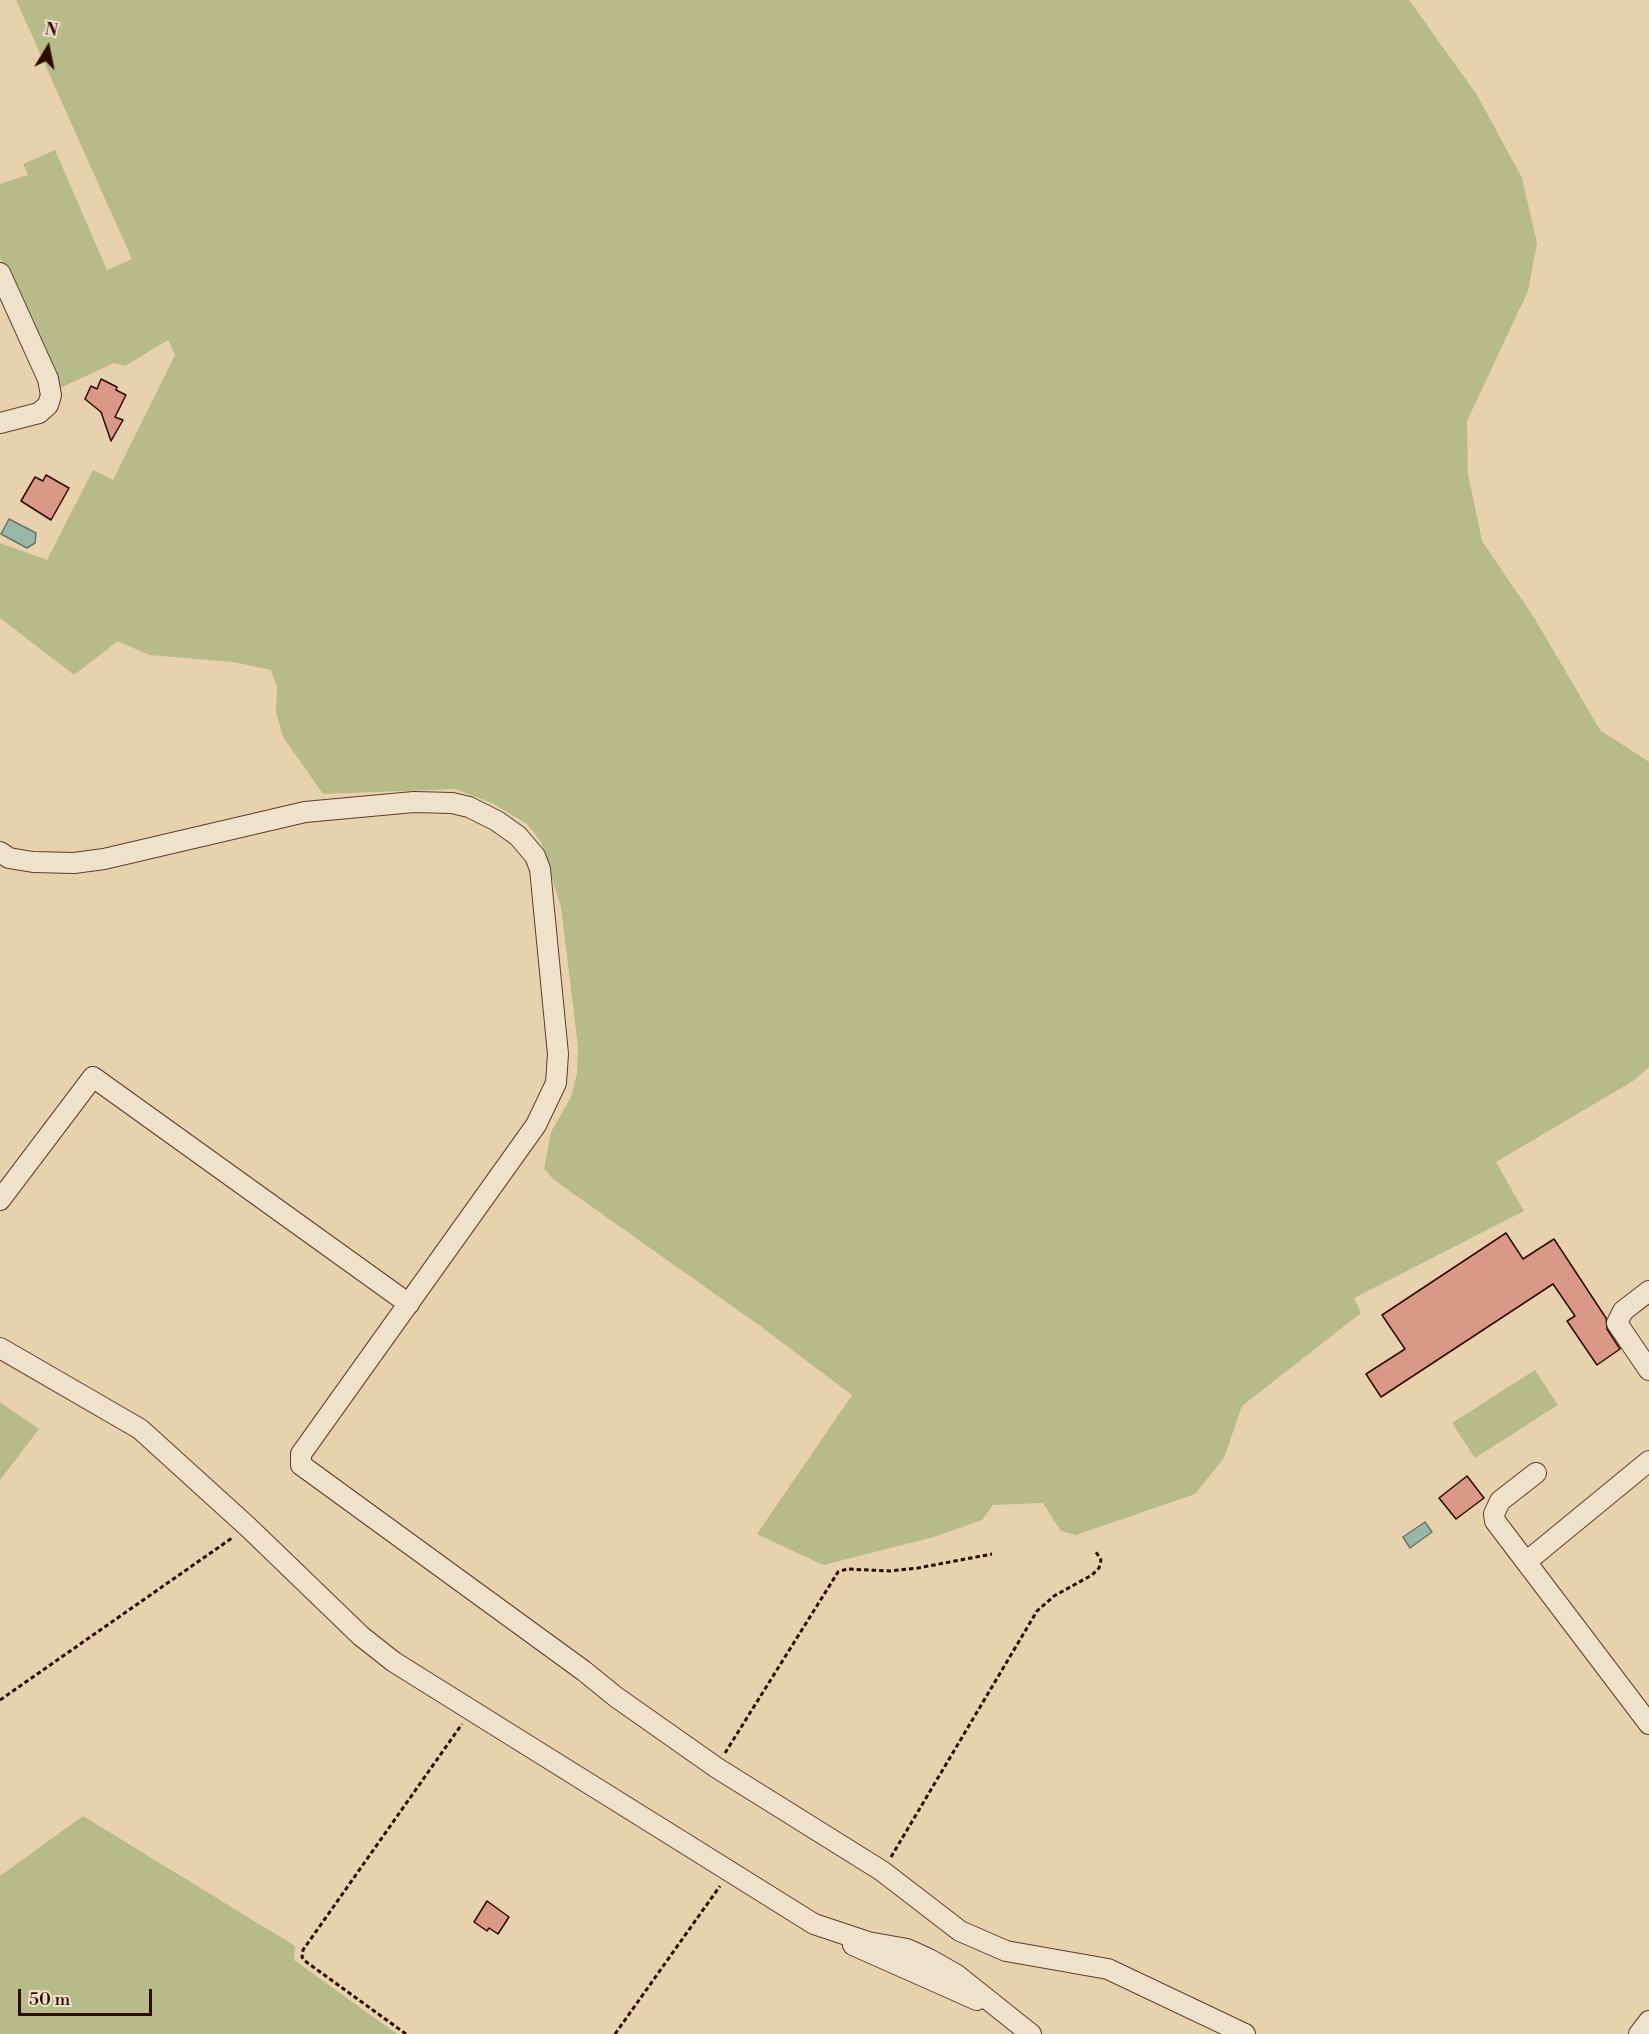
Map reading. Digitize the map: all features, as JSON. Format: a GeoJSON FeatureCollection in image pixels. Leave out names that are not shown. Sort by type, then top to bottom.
{"type":"FeatureCollection","features":[{"type":"Feature","properties":{"kind":"street"},"geometry":{"type":"LineString","coordinates":[[0,273],[48,379],[51,395],[48,405],[39,413],[0,423]]}},
{"type":"Feature","properties":{"kind":"street"},"geometry":{"type":"LineString","coordinates":[[0,852],[9,858],[33,862],[74,863],[104,859],[305,812],[414,802],[452,803],[469,807],[497,821],[527,845],[540,869],[558,1054],[556,1083],[536,1125],[301,1454],[301,1465],[584,1671],[616,1697],[717,1767],[882,1871],[946,1922],[973,1938],[1027,1956],[1108,1969],[1245,2034]]}},
{"type":"Feature","properties":{"kind":"street"},"geometry":{"type":"LineString","coordinates":[[0,1200],[93,1077],[409,1304]]}},
{"type":"Feature","properties":{"kind":"street"},"geometry":{"type":"LineString","coordinates":[[1649,1291],[1623,1311],[1617,1323],[1649,1370]]}},
{"type":"Feature","properties":{"kind":"street"},"geometry":{"type":"LineString","coordinates":[[0,1348],[140,1429],[248,1527],[374,1647],[394,1662],[814,1924],[868,1942],[907,1949],[929,1959],[957,1975],[1031,2034]]}},
{"type":"Feature","properties":{"kind":"street"},"geometry":{"type":"LineString","coordinates":[[1526,1562],[1649,1461]]}},
{"type":"Feature","properties":{"kind":"street"},"geometry":{"type":"LineString","coordinates":[[1536,1473],[1500,1500],[1494,1514],[1496,1521],[1649,1724]]}},
{"type":"Feature","properties":{"kind":"street"},"geometry":{"type":"LineString","coordinates":[[1639,2034],[1649,2021]]}},
{"type":"Feature","properties":{"kind":"path"},"geometry":{"type":"LineString","coordinates":[[0,1700],[248,1527]]}},
{"type":"Feature","properties":{"kind":"path"},"geometry":{"type":"LineString","coordinates":[[882,1871],[1037,1611],[1054,1596],[1092,1575],[1099,1568],[1101,1560],[1096,1552]]}},
{"type":"Feature","properties":{"kind":"path"},"geometry":{"type":"LineString","coordinates":[[717,1767],[838,1572],[847,1569],[890,1571],[918,1568],[992,1554]]}},
{"type":"Feature","properties":{"kind":"path"},"geometry":{"type":"LineString","coordinates":[[406,2034],[305,1961],[302,1957],[303,1950],[471,1710]]}},
{"type":"Feature","properties":{"kind":"path"},"geometry":{"type":"LineString","coordinates":[[615,2034],[730,1872]]}},
{"type":"Feature","properties":{"kind":"green space"},"geometry":{"type":"Polygon","coordinates":[[[16,0],[1409,0],[1477,95],[1522,178],[1537,243],[1528,291],[1467,421],[1468,474],[1482,541],[1535,619],[1600,730],[1649,762],[1649,1067],[1633,1081],[1496,1162],[1524,1211],[1354,1298],[1361,1313],[1242,1406],[1224,1458],[1195,1494],[1076,1535],[1061,1531],[1043,1503],[993,1505],[982,1520],[934,1537],[823,1565],[757,1534],[852,1395],[763,1328],[554,1180],[544,1169],[551,1132],[571,1097],[577,1073],[578,1047],[561,907],[541,842],[527,824],[492,803],[455,789],[323,794],[283,737],[276,712],[277,687],[271,670],[233,662],[149,655],[118,641],[74,675],[0,618],[0,543],[47,560],[93,470],[113,480],[175,355],[168,340],[125,366],[114,363],[60,388],[0,258],[0,184],[28,175],[23,164],[55,150],[107,270],[132,259],[16,0]]]}},
{"type":"Feature","properties":{"kind":"green space"},"geometry":{"type":"Polygon","coordinates":[[[1535,1370],[1558,1405],[1475,1458],[1452,1423],[1535,1370]]]}},
{"type":"Feature","properties":{"kind":"green space"},"geometry":{"type":"Polygon","coordinates":[[[0,1402],[39,1429],[0,1480],[0,1402]]]}},
{"type":"Feature","properties":{"kind":"green space"},"geometry":{"type":"Polygon","coordinates":[[[83,1816],[295,1946],[294,1960],[397,2034],[0,2034],[0,1876],[83,1816]]]}},
{"type":"Feature","properties":{"kind":"shaded area"},"geometry":{"type":"Polygon","coordinates":[[[9,519],[36,533],[35,543],[27,548],[1,534],[9,519]]]}},
{"type":"Feature","properties":{"kind":"shaded area"},"geometry":{"type":"Polygon","coordinates":[[[1425,1522],[1432,1532],[1410,1548],[1403,1537],[1425,1522]]]}},
{"type":"Feature","properties":{"kind":"building"},"geometry":{"type":"Polygon","coordinates":[[[101,379],[117,387],[116,390],[126,395],[115,417],[123,420],[111,441],[101,412],[85,399],[91,386],[97,389],[101,379]]]}},
{"type":"Feature","properties":{"kind":"building"},"geometry":{"type":"Polygon","coordinates":[[[46,475],[69,488],[51,520],[21,501],[35,477],[43,481],[46,475]]]}},
{"type":"Feature","properties":{"kind":"building"},"geometry":{"type":"Polygon","coordinates":[[[1506,1233],[1523,1259],[1554,1239],[1606,1318],[1607,1329],[1620,1349],[1597,1365],[1567,1321],[1575,1316],[1553,1284],[1381,1397],[1366,1374],[1405,1349],[1382,1315],[1506,1233]]]}},
{"type":"Feature","properties":{"kind":"building"},"geometry":{"type":"Polygon","coordinates":[[[1467,1476],[1484,1498],[1456,1519],[1439,1498],[1467,1476]]]}},
{"type":"Feature","properties":{"kind":"building"},"geometry":{"type":"Polygon","coordinates":[[[487,1901],[509,1917],[498,1934],[489,1928],[487,1931],[474,1922],[487,1901]]]}}]}
